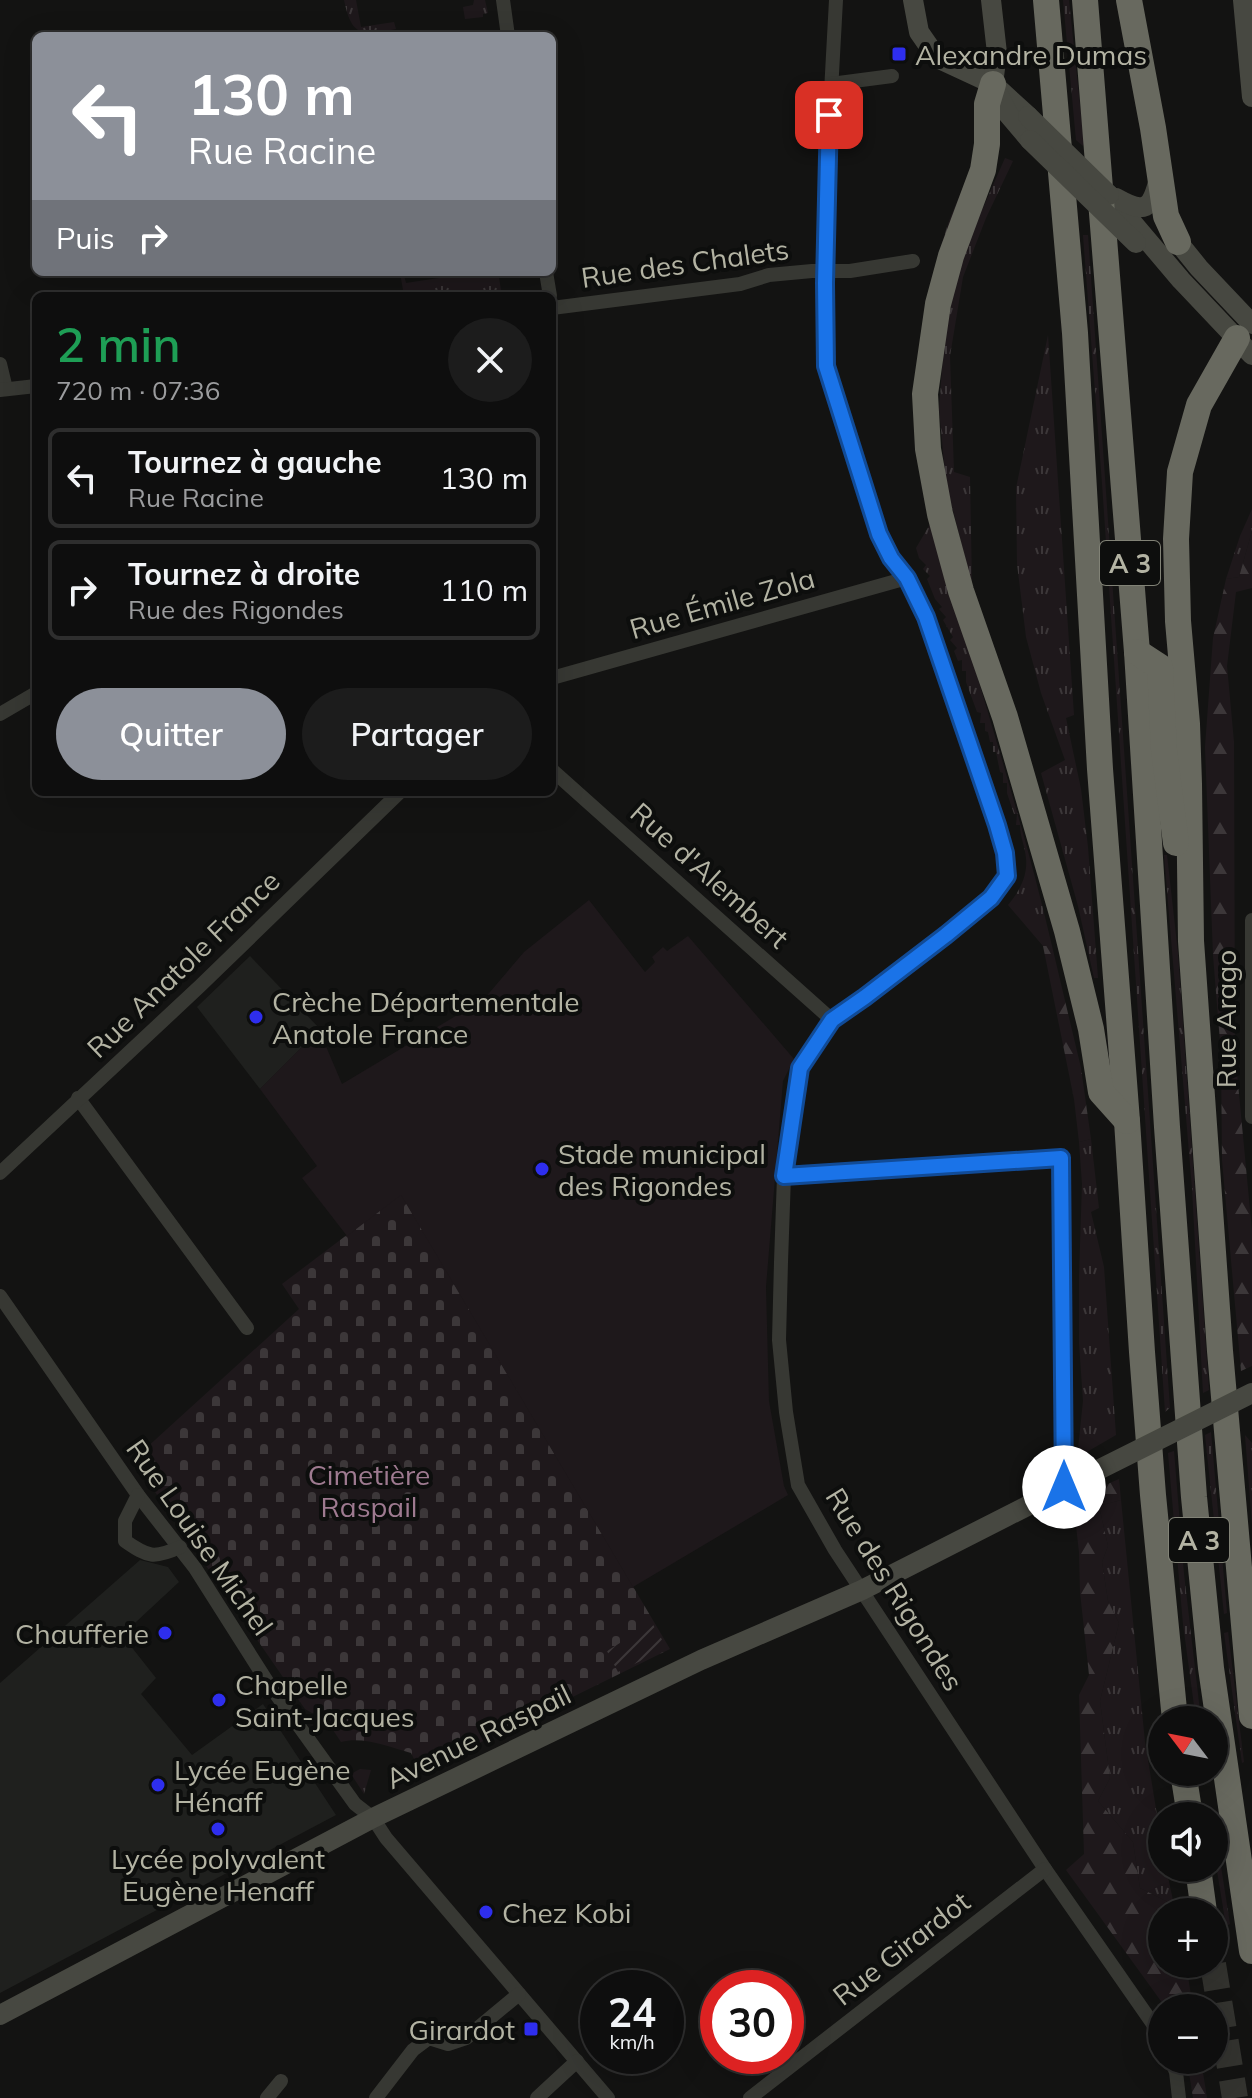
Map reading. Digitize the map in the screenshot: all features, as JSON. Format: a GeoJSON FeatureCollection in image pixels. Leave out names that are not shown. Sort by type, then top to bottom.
{"type":"FeatureCollection","features":[{"type":"Feature","properties":{"kind":"highway","name":"A 3"},"geometry":{"type":"LineString","coordinates":[[1046,0],[1075,333],[1101,784],[1151,1466],[1173,1706]]}},
{"type":"Feature","properties":{"kind":"highway","name":"A 3"},"geometry":{"type":"LineString","coordinates":[[1085,0],[1137,652],[1165,1111],[1194,1497],[1211,1668],[1252,1951]]}},
{"type":"Feature","properties":{"kind":"highway"},"geometry":{"type":"LineString","coordinates":[[1129,0],[1166,216],[1178,242]]}},
{"type":"Feature","properties":{"kind":"highway"},"geometry":{"type":"LineString","coordinates":[[993,84],[987,104],[987,144],[983,170],[951,256],[938,304],[925,394],[928,449],[940,514],[961,591],[1005,717],[1067,931],[1091,1029],[1101,1092],[1127,1121]]}},
{"type":"Feature","properties":{"kind":"highway"},"geometry":{"type":"LineString","coordinates":[[1248,329],[1199,405],[1180,472],[1176,539],[1188,769],[1191,941],[1220,1351],[1252,1710]]}},
{"type":"Feature","properties":{"kind":"highway"},"geometry":{"type":"LineString","coordinates":[[1137,652],[1160,667],[1164,750],[1191,941]]}},
{"type":"Feature","properties":{"kind":"main road"},"geometry":{"type":"LineString","coordinates":[[913,0],[919,32],[937,58],[993,84],[1109,195],[1181,280],[1248,329]]}},
{"type":"Feature","properties":{"kind":"main road"},"geometry":{"type":"LineString","coordinates":[[991,0],[997,53],[993,84],[1008,114],[1030,140],[1135,225]]}},
{"type":"Feature","properties":{"kind":"main road"},"geometry":{"type":"LineString","coordinates":[[1243,0],[1252,97]]}},
{"type":"Feature","properties":{"kind":"main road"},"geometry":{"type":"LineString","coordinates":[[1135,225],[1143,208],[1150,204],[1155,195],[1160,175]]}},
{"type":"Feature","properties":{"kind":"main road"},"geometry":{"type":"LineString","coordinates":[[1178,242],[1248,329]]}},
{"type":"Feature","properties":{"kind":"main road","name":"Avenue Raspail"},"geometry":{"type":"LineString","coordinates":[[0,2015],[373,1818],[701,1660],[862,1590],[1252,1393]]}},
{"type":"Feature","properties":{"kind":"street"},"geometry":{"type":"LineString","coordinates":[[503,0],[507,32]]}},
{"type":"Feature","properties":{"kind":"street"},"geometry":{"type":"LineString","coordinates":[[832,1020],[991,898],[1007,876],[1005,853],[926,617],[907,578],[891,558],[879,534],[826,366],[825,271],[836,0]]}},
{"type":"Feature","properties":{"kind":"street"},"geometry":{"type":"LineString","coordinates":[[831,84],[892,76]]}},
{"type":"Feature","properties":{"kind":"street","name":"Rue des Chalets"},"geometry":{"type":"LineString","coordinates":[[556,307],[740,284],[769,275],[850,271],[913,261]]}},
{"type":"Feature","properties":{"kind":"street"},"geometry":{"type":"LineString","coordinates":[[0,364],[3,390],[32,386]]}},
{"type":"Feature","properties":{"kind":"street","name":"Rue Émile Zola"},"geometry":{"type":"LineString","coordinates":[[556,677],[907,578]]}},
{"type":"Feature","properties":{"kind":"street"},"geometry":{"type":"LineString","coordinates":[[0,714],[32,695]]}},
{"type":"Feature","properties":{"kind":"street","name":"Rue d'Alembert"},"geometry":{"type":"LineString","coordinates":[[556,774],[832,1020]]}},
{"type":"Feature","properties":{"kind":"street","name":"Rue Anatole France"},"geometry":{"type":"LineString","coordinates":[[0,1173],[200,986],[396,796]]}},
{"type":"Feature","properties":{"kind":"street","name":"Rue Arago"},"geometry":{"type":"LineString","coordinates":[[1252,920],[1252,1117]]}},
{"type":"Feature","properties":{"kind":"street","name":"Rue des Rigondes"},"geometry":{"type":"LineString","coordinates":[[832,1020],[800,1068],[784,1176],[779,1340],[786,1412],[798,1485],[835,1550],[1045,1869],[1148,2017]]}},
{"type":"Feature","properties":{"kind":"street"},"geometry":{"type":"LineString","coordinates":[[78,1098],[247,1328]]}},
{"type":"Feature","properties":{"kind":"street"},"geometry":{"type":"LineString","coordinates":[[784,1176],[1061,1158],[1064,1487]]}},
{"type":"Feature","properties":{"kind":"street","name":"Rue Louise Michel"},"geometry":{"type":"LineString","coordinates":[[0,1296],[138,1495],[180,1547],[277,1696],[355,1804],[373,1818],[386,1838],[608,2098]]}},
{"type":"Feature","properties":{"kind":"street"},"geometry":{"type":"LineString","coordinates":[[138,1495],[125,1521],[125,1541],[142,1553],[162,1555],[180,1547]]}},
{"type":"Feature","properties":{"kind":"street","name":"Rue Girardot"},"geometry":{"type":"LineString","coordinates":[[750,2098],[1045,1869]]}},
{"type":"Feature","properties":{"kind":"street"},"geometry":{"type":"LineString","coordinates":[[376,2098],[413,2050],[429,2038],[448,2044],[466,2038],[519,1994]]}},
{"type":"Feature","properties":{"kind":"street"},"geometry":{"type":"LineString","coordinates":[[537,2098],[577,2061]]}},
{"type":"Feature","properties":{"kind":"street"},"geometry":{"type":"LineString","coordinates":[[1176,2074],[1179,2098]]}},
{"type":"Feature","properties":{"kind":"street"},"geometry":{"type":"LineString","coordinates":[[267,2098],[281,2081]]}},
{"type":"Feature","properties":{"kind":"shaded area","name":"Crèche Départementale Anatole France"},"geometry":{"type":"Polygon","coordinates":[[[250,956],[320,1029],[260,1089],[197,1007],[250,956]]]}},
{"type":"Feature","properties":{"kind":"shaded area","name":"Lycée Eugène Hénaff"},"geometry":{"type":"Polygon","coordinates":[[[140,1560],[168,1567],[179,1582],[122,1635],[156,1678],[141,1694],[192,1755],[263,1704],[336,1815],[0,1993],[0,1683],[140,1560]]]}},
{"type":"Feature","properties":{"kind":"green space"},"geometry":{"type":"Polygon","coordinates":[[[344,0],[356,0],[361,27],[394,22],[396,29],[360,31],[351,21],[344,0]]]}},
{"type":"Feature","properties":{"kind":"green space"},"geometry":{"type":"Polygon","coordinates":[[[474,0],[485,0],[488,13],[483,17],[465,19],[463,7],[473,5],[474,0]]]}},
{"type":"Feature","properties":{"kind":"green space"},"geometry":{"type":"Polygon","coordinates":[[[1063,0],[1069,0],[1083,146],[1076,140],[1063,0]]]}},
{"type":"Feature","properties":{"kind":"green space"},"geometry":{"type":"Polygon","coordinates":[[[975,137],[980,147],[978,156],[941,258],[927,317],[921,378],[922,423],[926,468],[944,558],[1017,814],[1014,814],[1007,793],[1007,783],[1003,783],[993,742],[990,742],[985,731],[985,723],[980,723],[981,713],[977,712],[966,682],[966,671],[962,671],[962,660],[958,661],[954,651],[957,648],[950,640],[953,637],[943,620],[946,617],[939,609],[942,607],[935,599],[927,579],[930,576],[923,569],[926,565],[919,558],[916,548],[933,519],[919,448],[918,374],[922,337],[936,264],[972,161],[975,137]]]}},
{"type":"Feature","properties":{"kind":"green space"},"geometry":{"type":"Polygon","coordinates":[[[1005,158],[1013,161],[963,277],[950,356],[954,472],[970,477],[972,585],[946,483],[939,409],[945,329],[963,253],[1005,158]]]}},
{"type":"Feature","properties":{"kind":"green space"},"geometry":{"type":"Polygon","coordinates":[[[1083,235],[1088,235],[1170,1408],[1165,1412],[1102,483],[1083,235]]]}},
{"type":"Feature","properties":{"kind":"green space"},"geometry":{"type":"Polygon","coordinates":[[[401,276],[404,276],[406,283],[452,276],[499,276],[501,292],[403,292],[401,276]]]}},
{"type":"Feature","properties":{"kind":"green space"},"geometry":{"type":"Polygon","coordinates":[[[1048,335],[1074,715],[1066,718],[1081,789],[1098,978],[1094,978],[1078,906],[1041,773],[1065,760],[1041,693],[1026,637],[1017,564],[1016,488],[1048,335]]]}},
{"type":"Feature","properties":{"kind":"green space"},"geometry":{"type":"Polygon","coordinates":[[[1252,509],[1252,531],[1239,577],[1226,579],[1240,536],[1252,509]]]}},
{"type":"Feature","properties":{"kind":"green space"},"geometry":{"type":"Polygon","coordinates":[[[1252,531],[1252,588],[1236,592],[1227,666],[1234,742],[1235,1052],[1252,1231],[1252,1366],[1241,1371],[1222,1160],[1221,1054],[1213,955],[1205,747],[1213,638],[1226,579],[1239,577],[1252,531]]]}},
{"type":"Feature","properties":{"kind":"green space"},"geometry":{"type":"Polygon","coordinates":[[[1017,814],[1027,849],[1052,946],[1043,946],[1008,905],[1026,871],[1020,825],[1016,825],[1017,814]]]}},
{"type":"Feature","properties":{"kind":"green space"},"geometry":{"type":"Polygon","coordinates":[[[1164,855],[1167,855],[1178,953],[1209,1390],[1203,1393],[1192,1188],[1164,855]]]}},
{"type":"Feature","properties":{"kind":"green space"},"geometry":{"type":"Polygon","coordinates":[[[589,900],[645,972],[655,962],[652,957],[663,947],[667,951],[688,936],[794,1059],[783,1081],[766,1287],[769,1401],[788,1495],[633,1587],[401,1195],[347,1236],[302,1178],[317,1166],[260,1089],[318,1031],[327,1041],[325,1044],[342,1084],[484,999],[524,952],[589,900]]]}},
{"type":"Feature","properties":{"kind":"green space"},"geometry":{"type":"Polygon","coordinates":[[[1043,946],[1052,946],[1081,1068],[1091,1139],[1079,1142],[1074,1099],[1043,946]]]}},
{"type":"Feature","properties":{"kind":"green space"},"geometry":{"type":"Polygon","coordinates":[[[1091,1139],[1099,1208],[1091,1212],[1104,1267],[1116,1435],[1085,1453],[1078,1449],[1083,1401],[1079,1343],[1082,1184],[1079,1142],[1091,1139]]]}},
{"type":"Feature","properties":{"kind":"green space","name":"Cimetière Raspail"},"geometry":{"type":"Polygon","coordinates":[[[401,1194],[670,1649],[461,1752],[450,1745],[418,1761],[411,1753],[376,1743],[358,1740],[341,1742],[321,1712],[312,1713],[305,1709],[133,1460],[299,1309],[282,1284],[401,1194]]]}},
{"type":"Feature","properties":{"kind":"green space"},"geometry":{"type":"Polygon","coordinates":[[[1211,1432],[1227,1613],[1224,1614],[1205,1435],[1211,1432]]]}},
{"type":"Feature","properties":{"kind":"green space"},"geometry":{"type":"Polygon","coordinates":[[[1245,1435],[1252,1443],[1252,1525],[1245,1435]]]}},
{"type":"Feature","properties":{"kind":"green space"},"geometry":{"type":"Polygon","coordinates":[[[1174,1451],[1199,1706],[1194,1706],[1183,1624],[1168,1453],[1174,1451]]]}},
{"type":"Feature","properties":{"kind":"green space"},"geometry":{"type":"Polygon","coordinates":[[[1119,1479],[1121,1500],[1099,1506],[1108,1546],[1102,1562],[1108,1601],[1119,1623],[1100,1701],[1110,1778],[1098,1801],[1133,1842],[1140,1888],[1160,1898],[1148,1898],[1148,1978],[1188,1978],[1191,1994],[1156,1994],[1066,1870],[1084,1854],[1079,1695],[1089,1675],[1073,1499],[1119,1479]]]}},
{"type":"Feature","properties":{"kind":"green space"},"geometry":{"type":"Polygon","coordinates":[[[1121,1500],[1148,1760],[1148,1786],[1152,1786],[1155,1802],[1148,1802],[1148,1882],[1169,1882],[1172,1898],[1160,1898],[1140,1888],[1133,1842],[1098,1801],[1110,1778],[1100,1701],[1119,1623],[1108,1601],[1102,1562],[1108,1546],[1099,1506],[1121,1500]]]}},
{"type":"Feature","properties":{"kind":"green space"},"geometry":{"type":"Polygon","coordinates":[[[652,1623],[667,1648],[618,1672],[607,1651],[652,1623]]]}},
{"type":"Feature","properties":{"kind":"green space"},"geometry":{"type":"Polygon","coordinates":[[[1228,1632],[1244,1762],[1242,1763],[1224,1633],[1228,1632]]]}},
{"type":"Feature","properties":{"kind":"green space"},"geometry":{"type":"Polygon","coordinates":[[[360,1769],[371,1770],[364,1794],[351,1774],[360,1769]]]}},
{"type":"Feature","properties":{"kind":"green space"},"geometry":{"type":"Polygon","coordinates":[[[1219,1882],[1223,1882],[1226,1898],[1221,1898],[1219,1882]]]}},
{"type":"Feature","properties":{"kind":"green space"},"geometry":{"type":"Polygon","coordinates":[[[1189,2074],[1203,2074],[1207,2098],[1193,2098],[1189,2074]]]}},
{"type":"Feature","properties":{"kind":"tunnel"},"geometry":{"type":"LineString","coordinates":[[1215,1978],[1235,2098]]}},
{"type":"Feature","properties":{"kind":"place","name":"Alexandre Dumas"},"geometry":{"type":"Point","coordinates":[899,54]}},
{"type":"Feature","properties":{"kind":"place","name":"Crèche Départementale Anatole France"},"geometry":{"type":"Point","coordinates":[256,1017]}},
{"type":"Feature","properties":{"kind":"place","name":"Stade municipal des Rigondes"},"geometry":{"type":"Point","coordinates":[542,1169]}},
{"type":"Feature","properties":{"kind":"place","name":"Chaufferie"},"geometry":{"type":"Point","coordinates":[165,1633]}},
{"type":"Feature","properties":{"kind":"place","name":"Chapelle Saint-Jacques"},"geometry":{"type":"Point","coordinates":[219,1700]}},
{"type":"Feature","properties":{"kind":"place","name":"Lycée Eugène Hénaff"},"geometry":{"type":"Point","coordinates":[158,1785]}},
{"type":"Feature","properties":{"kind":"place","name":"Lycée polyvalent Eugène Henaff"},"geometry":{"type":"Point","coordinates":[218,1829]}},
{"type":"Feature","properties":{"kind":"place","name":"Chez Kobi"},"geometry":{"type":"Point","coordinates":[486,1912]}},
{"type":"Feature","properties":{"kind":"place","name":"Girardot"},"geometry":{"type":"Point","coordinates":[531,2029]}},
{"type":"Feature","properties":{"kind":"route"},"geometry":{"type":"LineString","coordinates":[[829,115],[826,366],[879,534],[921,604],[941,657],[997,825],[1005,853],[1007,876],[991,898],[832,1020],[800,1068],[784,1176],[1061,1158],[1064,1487]]}}]}
